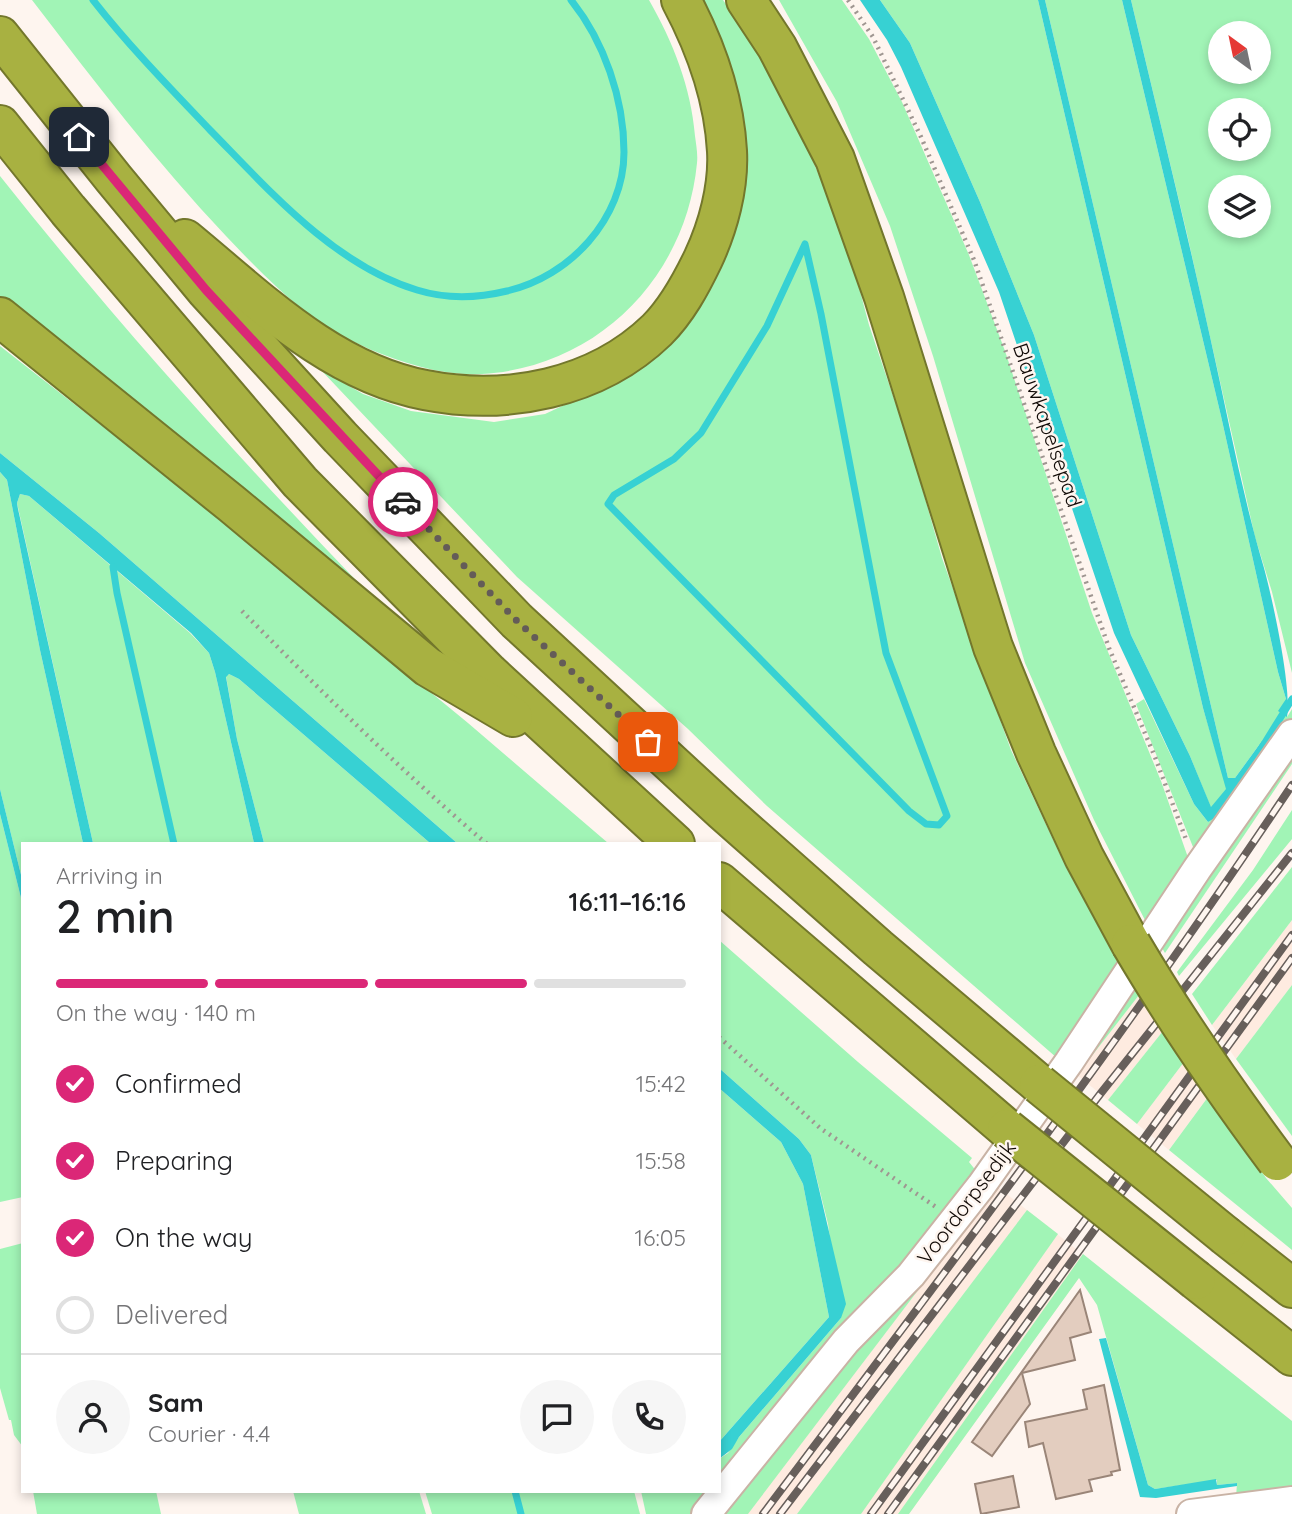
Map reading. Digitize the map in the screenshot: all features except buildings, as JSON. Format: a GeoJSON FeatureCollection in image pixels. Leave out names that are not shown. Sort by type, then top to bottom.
{"type":"FeatureCollection","features":[{"type":"Feature","properties":{"kind":"highway"},"geometry":{"type":"LineString","coordinates":[[114,179],[275,313],[351,365],[423,390],[461,395],[516,396],[552,388],[590,375],[624,356],[657,330],[678,304],[695,276],[718,220],[727,153],[720,103],[709,61],[681,0]]}},
{"type":"Feature","properties":{"kind":"highway"},"geometry":{"type":"LineString","coordinates":[[746,0],[777,47],[835,159],[884,297],[993,647],[1036,752],[1084,857],[1158,991],[1220,1084],[1285,1170]]}},
{"type":"Feature","properties":{"kind":"highway"},"geometry":{"type":"LineString","coordinates":[[0,36],[206,290],[340,437],[517,621],[723,811],[878,948],[1039,1084],[1292,1288]]}},
{"type":"Feature","properties":{"kind":"highway"},"geometry":{"type":"LineString","coordinates":[[0,125],[68,210],[300,481],[489,673],[673,842]]}},
{"type":"Feature","properties":{"kind":"highway"},"geometry":{"type":"LineString","coordinates":[[0,317],[232,503],[428,667],[572,751]]}},
{"type":"Feature","properties":{"kind":"highway"},"geometry":{"type":"LineString","coordinates":[[721,885],[1007,1129],[1292,1356]]}},
{"type":"Feature","properties":{"kind":"street","name":"Voordorpsedijk"},"geometry":{"type":"LineString","coordinates":[[706,1514],[846,1341],[911,1275],[954,1220],[1069,1062],[1292,734]]}},
{"type":"Feature","properties":{"kind":"street"},"geometry":{"type":"LineString","coordinates":[[1191,1514],[1292,1501]]}},
{"type":"Feature","properties":{"kind":"path","name":"Blauwkapelsepad"},"geometry":{"type":"LineString","coordinates":[[848,0],[873,37],[915,124],[974,260],[1110,648],[1156,757],[1198,869]]}},
{"type":"Feature","properties":{"kind":"path"},"geometry":{"type":"LineString","coordinates":[[242,611],[438,802],[485,842]]}},
{"type":"Feature","properties":{"kind":"path"},"geometry":{"type":"LineString","coordinates":[[721,1039],[820,1128],[954,1220]]}},
{"type":"Feature","properties":{"kind":"shaded area"},"geometry":{"type":"Polygon","coordinates":[[[1292,920],[1292,985],[1236,1059],[1212,1025],[1292,920]]]}},
{"type":"Feature","properties":{"kind":"shaded area"},"geometry":{"type":"Polygon","coordinates":[[[1139,995],[1163,1031],[1108,1100],[1077,1075],[1139,995]]]}},
{"type":"Feature","properties":{"kind":"shaded area"},"geometry":{"type":"Polygon","coordinates":[[[1184,1062],[1208,1097],[1169,1150],[1137,1124],[1184,1062]]]}},
{"type":"Feature","properties":{"kind":"shaded area"},"geometry":{"type":"Polygon","coordinates":[[[993,1183],[1091,1261],[909,1514],[719,1514],[993,1183]]]}},
{"type":"Feature","properties":{"kind":"green space"},"geometry":{"type":"Polygon","coordinates":[[[32,0],[649,0],[673,49],[690,100],[697,163],[689,205],[675,243],[655,278],[629,309],[598,334],[563,354],[524,368],[482,374],[439,371],[396,360],[323,325],[266,277],[200,208],[150,150],[32,0]]]}},
{"type":"Feature","properties":{"kind":"green space"},"geometry":{"type":"Polygon","coordinates":[[[701,0],[723,0],[753,43],[794,118],[829,198],[851,257],[869,325],[911,449],[942,558],[1011,750],[1066,867],[1118,963],[1057,1058],[767,806],[688,729],[517,577],[320,369],[363,394],[411,411],[494,422],[545,414],[588,394],[719,267],[701,0]]]}},
{"type":"Feature","properties":{"kind":"green space"},"geometry":{"type":"Polygon","coordinates":[[[779,0],[842,0],[869,39],[902,102],[969,255],[1005,351],[1092,613],[1161,781],[1191,866],[1149,928],[1094,820],[1025,663],[933,356],[890,226],[837,102],[779,0]]]}},
{"type":"Feature","properties":{"kind":"green space"},"geometry":{"type":"Polygon","coordinates":[[[880,0],[1038,0],[1203,708],[1227,789],[1211,808],[1190,756],[1131,635],[1034,335],[980,202],[910,43],[880,0]]]}},
{"type":"Feature","properties":{"kind":"green space"},"geometry":{"type":"Polygon","coordinates":[[[1045,0],[1122,0],[1221,416],[1286,699],[1287,717],[1292,709],[1292,725],[1195,852],[1136,704],[1144,699],[1194,804],[1208,822],[1262,741],[1235,778],[1228,778],[1045,0]]]}},
{"type":"Feature","properties":{"kind":"green space"},"geometry":{"type":"Polygon","coordinates":[[[1131,0],[1292,0],[1292,673],[1255,537],[1131,0]]]}},
{"type":"Feature","properties":{"kind":"green space"},"geometry":{"type":"Polygon","coordinates":[[[0,176],[96,293],[196,408],[404,630],[0,305],[0,176]]]}},
{"type":"Feature","properties":{"kind":"green space"},"geometry":{"type":"Polygon","coordinates":[[[0,346],[188,493],[468,723],[607,842],[456,842],[99,533],[0,453],[0,346]]]}},
{"type":"Feature","properties":{"kind":"green space"},"geometry":{"type":"Polygon","coordinates":[[[0,472],[7,480],[40,650],[83,842],[21,842],[21,875],[0,789],[0,472]]]}},
{"type":"Feature","properties":{"kind":"green space"},"geometry":{"type":"Polygon","coordinates":[[[20,494],[29,496],[190,633],[209,653],[254,842],[93,842],[17,503],[20,494]]]}},
{"type":"Feature","properties":{"kind":"green space"},"geometry":{"type":"Polygon","coordinates":[[[229,674],[239,679],[429,842],[264,842],[237,739],[226,676],[229,674]]]}},
{"type":"Feature","properties":{"kind":"green space"},"geometry":{"type":"Polygon","coordinates":[[[1292,742],[1292,764],[1165,953],[1159,943],[1292,742]]]}},
{"type":"Feature","properties":{"kind":"green space"},"geometry":{"type":"Polygon","coordinates":[[[1292,810],[1292,839],[1179,976],[1177,972],[1253,870],[1292,810]]]}},
{"type":"Feature","properties":{"kind":"green space"},"geometry":{"type":"Polygon","coordinates":[[[0,814],[21,898],[21,1197],[0,1202],[0,814]]]}},
{"type":"Feature","properties":{"kind":"green space"},"geometry":{"type":"Polygon","coordinates":[[[1292,867],[1292,920],[1212,1025],[1192,994],[1292,867]]]}},
{"type":"Feature","properties":{"kind":"green space"},"geometry":{"type":"Polygon","coordinates":[[[721,942],[972,1158],[969,1162],[981,1177],[721,1485],[721,1458],[728,1453],[841,1318],[828,1224],[811,1155],[799,1139],[721,1070],[721,942]]]}},
{"type":"Feature","properties":{"kind":"green space"},"geometry":{"type":"Polygon","coordinates":[[[1130,982],[1139,995],[1077,1075],[1068,1068],[1130,982]]]}},
{"type":"Feature","properties":{"kind":"green space"},"geometry":{"type":"Polygon","coordinates":[[[1292,985],[1292,1136],[1236,1059],[1292,985]]]}},
{"type":"Feature","properties":{"kind":"green space"},"geometry":{"type":"Polygon","coordinates":[[[1163,1031],[1184,1062],[1137,1124],[1108,1100],[1163,1031]]]}},
{"type":"Feature","properties":{"kind":"green space"},"geometry":{"type":"Polygon","coordinates":[[[721,1090],[781,1142],[803,1184],[829,1317],[721,1440],[721,1090]]]}},
{"type":"Feature","properties":{"kind":"green space"},"geometry":{"type":"Polygon","coordinates":[[[1208,1097],[1266,1178],[1292,1208],[1292,1250],[1169,1150],[1208,1097]]]}},
{"type":"Feature","properties":{"kind":"green space"},"geometry":{"type":"Polygon","coordinates":[[[998,1185],[748,1514],[713,1514],[998,1185]]]}},
{"type":"Feature","properties":{"kind":"green space"},"geometry":{"type":"Polygon","coordinates":[[[1027,1210],[1058,1234],[861,1514],[797,1514],[1027,1210]]]}},
{"type":"Feature","properties":{"kind":"green space"},"geometry":{"type":"Polygon","coordinates":[[[21,1244],[21,1444],[14,1435],[0,1388],[0,1249],[21,1244]]]}},
{"type":"Feature","properties":{"kind":"green space"},"geometry":{"type":"Polygon","coordinates":[[[1083,1254],[1292,1421],[1292,1490],[1236,1498],[1237,1483],[1217,1485],[1217,1480],[1155,1489],[1148,1485],[1097,1305],[1079,1278],[909,1514],[898,1514],[1083,1254]]]}},
{"type":"Feature","properties":{"kind":"green space"},"geometry":{"type":"Polygon","coordinates":[[[33,1493],[156,1493],[161,1514],[37,1514],[33,1493]]]}},
{"type":"Feature","properties":{"kind":"green space"},"geometry":{"type":"Polygon","coordinates":[[[294,1493],[420,1493],[426,1514],[299,1514],[294,1493]]]}},
{"type":"Feature","properties":{"kind":"green space"},"geometry":{"type":"Polygon","coordinates":[[[426,1493],[635,1493],[640,1514],[432,1514],[426,1493]]]}},
{"type":"Feature","properties":{"kind":"green space"},"geometry":{"type":"Polygon","coordinates":[[[641,1493],[714,1493],[698,1514],[646,1514],[641,1493]]]}},
{"type":"Feature","properties":{"kind":"water"},"geometry":{"type":"Polygon","coordinates":[[[860,0],[880,0],[910,43],[980,202],[1034,335],[1131,635],[1190,756],[1211,807],[1226,789],[1203,708],[1038,0],[1045,0],[1228,778],[1235,778],[1262,741],[1268,745],[1221,814],[1208,822],[1194,804],[1114,633],[999,292],[901,67],[887,40],[860,0]]]}},
{"type":"Feature","properties":{"kind":"water"},"geometry":{"type":"Polygon","coordinates":[[[1122,0],[1131,0],[1192,256],[1242,484],[1272,601],[1287,687],[1287,717],[1278,711],[1286,699],[1122,0]]]}},
{"type":"Feature","properties":{"kind":"water"},"geometry":{"type":"Polygon","coordinates":[[[0,453],[99,533],[456,842],[429,842],[239,679],[229,674],[226,677],[237,739],[264,842],[254,842],[209,653],[191,633],[29,496],[20,494],[18,509],[93,842],[83,842],[40,650],[7,480],[0,472],[0,453]]]}},
{"type":"Feature","properties":{"kind":"water"},"geometry":{"type":"Polygon","coordinates":[[[0,789],[21,875],[21,898],[0,814],[0,789]]]}},
{"type":"Feature","properties":{"kind":"water"},"geometry":{"type":"Polygon","coordinates":[[[721,1070],[799,1139],[811,1155],[846,1304],[841,1318],[739,1437],[732,1449],[721,1457],[721,1440],[829,1317],[803,1184],[781,1142],[721,1090],[721,1070]]]}},
{"type":"Feature","properties":{"kind":"water"},"geometry":{"type":"Polygon","coordinates":[[[1106,1338],[1148,1485],[1155,1489],[1216,1479],[1217,1485],[1237,1483],[1237,1486],[1156,1498],[1140,1497],[1099,1339],[1106,1338]]]}},
{"type":"Feature","properties":{"kind":"waterway"},"geometry":{"type":"LineString","coordinates":[[93,0],[150,66],[232,153],[304,223],[358,263],[387,278],[428,293],[462,296],[507,291],[530,284],[551,273],[571,259],[589,241],[614,200],[622,177],[624,152],[616,91],[602,52],[583,16],[571,0]]}},
{"type":"Feature","properties":{"kind":"waterway"},"geometry":{"type":"LineString","coordinates":[[805,244],[886,653],[947,816],[939,825],[926,824],[909,811],[608,504],[614,495],[674,459],[701,433],[767,326],[805,244]]}},
{"type":"Feature","properties":{"kind":"waterway"},"geometry":{"type":"LineString","coordinates":[[113,567],[174,842]]}},
{"type":"Feature","properties":{"kind":"waterway"},"geometry":{"type":"LineString","coordinates":[[1261,749],[1292,699]]}},
{"type":"Feature","properties":{"kind":"waterway"},"geometry":{"type":"LineString","coordinates":[[516,1493],[521,1514]]}},
{"type":"Feature","properties":{"kind":"railway"},"geometry":{"type":"LineString","coordinates":[[763,1514],[1099,1062],[1292,785]]}},
{"type":"Feature","properties":{"kind":"railway"},"geometry":{"type":"LineString","coordinates":[[780,1514],[1101,1093],[1292,853]]}},
{"type":"Feature","properties":{"kind":"railway"},"geometry":{"type":"LineString","coordinates":[[871,1514],[1292,935]]}},
{"type":"Feature","properties":{"kind":"railway"},"geometry":{"type":"LineString","coordinates":[[888,1514],[1292,958]]}},
{"type":"Feature","properties":{"kind":"way so far"},"geometry":{"type":"LineString","coordinates":[[403,502],[517,621],[648,742]]}},
{"type":"Feature","properties":{"kind":"route"},"geometry":{"type":"LineString","coordinates":[[79,137],[206,290],[403,502]]}}]}
